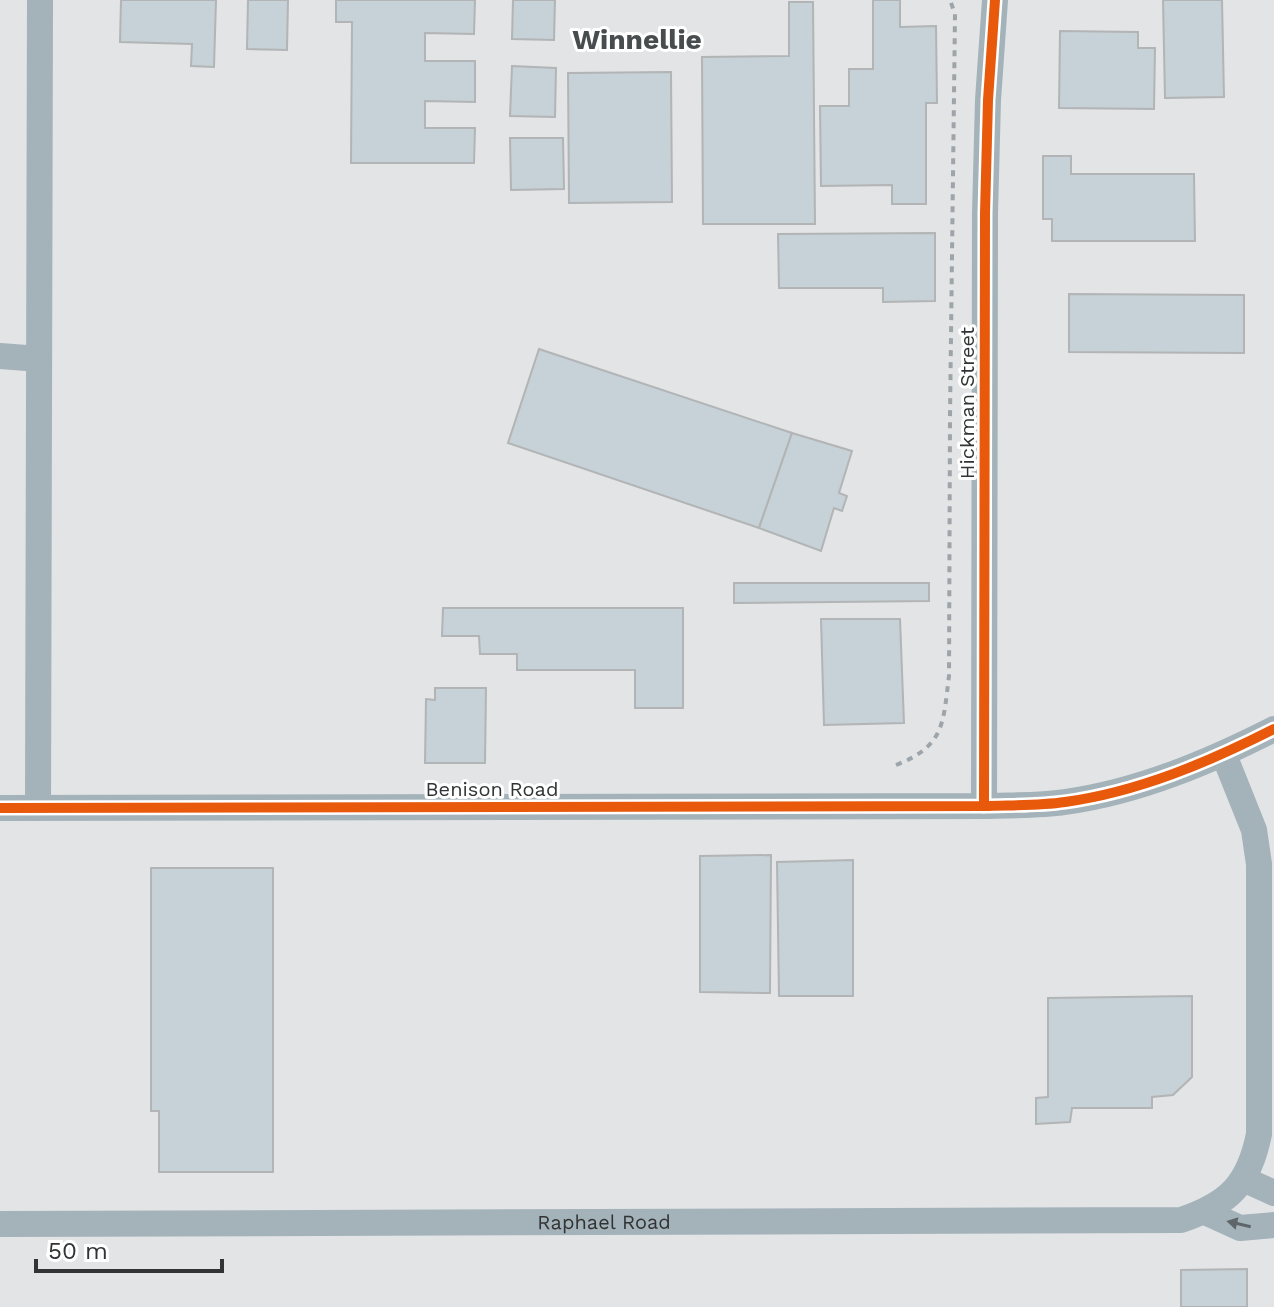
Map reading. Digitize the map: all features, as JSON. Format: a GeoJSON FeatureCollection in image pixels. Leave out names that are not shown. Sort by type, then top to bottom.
{"type":"FeatureCollection","features":[{"type":"Feature","properties":{"kind":"street"},"geometry":{"type":"LineString","coordinates":[[38,808],[40,0]]}},
{"type":"Feature","properties":{"kind":"street","name":"Hickman Street"},"geometry":{"type":"LineString","coordinates":[[984,806],[985,213],[995,0]]}},
{"type":"Feature","properties":{"kind":"street"},"geometry":{"type":"LineString","coordinates":[[0,356],[39,359]]}},
{"type":"Feature","properties":{"kind":"street","name":"Benison Road"},"geometry":{"type":"LineString","coordinates":[[0,808],[984,806],[1064,802],[1133,787],[1224,755],[1274,729]]}},
{"type":"Feature","properties":{"kind":"street"},"geometry":{"type":"LineString","coordinates":[[1224,755],[1254,830],[1259,864],[1259,1134],[1254,1157],[1240,1185],[1205,1212],[1240,1228],[1274,1225]]}},
{"type":"Feature","properties":{"kind":"street"},"geometry":{"type":"LineString","coordinates":[[1243,1179],[1274,1193]]}},
{"type":"Feature","properties":{"kind":"street","name":"Raphael Road"},"geometry":{"type":"LineString","coordinates":[[0,1224],[1181,1220],[1205,1212]]}},
{"type":"Feature","properties":{"kind":"path"},"geometry":{"type":"LineString","coordinates":[[896,765],[927,750],[939,731],[949,676],[955,29],[955,14],[950,0]]}},
{"type":"Feature","properties":{"kind":"building"},"geometry":{"type":"Polygon","coordinates":[[[121,0],[216,0],[214,67],[191,66],[192,44],[120,42],[121,0]]]}},
{"type":"Feature","properties":{"kind":"building"},"geometry":{"type":"Polygon","coordinates":[[[248,0],[288,0],[287,50],[247,49],[248,0]]]}},
{"type":"Feature","properties":{"kind":"building"},"geometry":{"type":"Polygon","coordinates":[[[336,0],[475,0],[474,34],[425,33],[425,61],[475,61],[475,102],[425,101],[425,128],[475,128],[474,163],[351,163],[352,22],[336,22],[336,0]]]}},
{"type":"Feature","properties":{"kind":"building"},"geometry":{"type":"Polygon","coordinates":[[[513,0],[555,0],[554,40],[512,39],[513,0]]]}},
{"type":"Feature","properties":{"kind":"building"},"geometry":{"type":"Polygon","coordinates":[[[873,0],[900,0],[900,27],[936,26],[937,103],[926,103],[926,204],[892,204],[892,185],[821,186],[820,106],[849,106],[849,69],[873,69],[873,0]]]}},
{"type":"Feature","properties":{"kind":"building"},"geometry":{"type":"Polygon","coordinates":[[[1163,0],[1222,0],[1224,97],[1165,98],[1163,0]]]}},
{"type":"Feature","properties":{"kind":"building"},"geometry":{"type":"Polygon","coordinates":[[[789,2],[813,2],[815,224],[703,224],[702,57],[789,56],[789,2]]]}},
{"type":"Feature","properties":{"kind":"building"},"geometry":{"type":"Polygon","coordinates":[[[1060,31],[1138,32],[1138,48],[1155,48],[1154,109],[1059,108],[1060,31]]]}},
{"type":"Feature","properties":{"kind":"building"},"geometry":{"type":"Polygon","coordinates":[[[512,66],[556,68],[555,117],[510,116],[512,66]]]}},
{"type":"Feature","properties":{"kind":"building"},"geometry":{"type":"Polygon","coordinates":[[[671,72],[672,202],[569,203],[568,73],[671,72]]]}},
{"type":"Feature","properties":{"kind":"building"},"geometry":{"type":"Polygon","coordinates":[[[510,138],[563,138],[564,189],[511,190],[510,138]]]}},
{"type":"Feature","properties":{"kind":"building"},"geometry":{"type":"Polygon","coordinates":[[[1043,156],[1071,156],[1071,174],[1194,174],[1195,241],[1052,241],[1052,219],[1043,219],[1043,156]]]}},
{"type":"Feature","properties":{"kind":"building"},"geometry":{"type":"Polygon","coordinates":[[[935,233],[935,301],[883,302],[883,288],[779,288],[778,234],[935,233]]]}},
{"type":"Feature","properties":{"kind":"building"},"geometry":{"type":"Polygon","coordinates":[[[1069,294],[1244,295],[1244,353],[1069,352],[1069,294]]]}},
{"type":"Feature","properties":{"kind":"building"},"geometry":{"type":"Polygon","coordinates":[[[539,349],[792,433],[759,528],[508,443],[539,349]]]}},
{"type":"Feature","properties":{"kind":"building"},"geometry":{"type":"Polygon","coordinates":[[[792,433],[852,451],[839,493],[847,496],[842,511],[834,508],[821,551],[759,528],[792,433]]]}},
{"type":"Feature","properties":{"kind":"building"},"geometry":{"type":"Polygon","coordinates":[[[734,583],[929,583],[929,601],[734,603],[734,583]]]}},
{"type":"Feature","properties":{"kind":"building"},"geometry":{"type":"Polygon","coordinates":[[[443,608],[683,608],[683,708],[635,708],[635,670],[517,670],[517,654],[480,654],[479,636],[442,636],[443,608]]]}},
{"type":"Feature","properties":{"kind":"building"},"geometry":{"type":"Polygon","coordinates":[[[821,619],[900,619],[904,723],[824,725],[821,619]]]}},
{"type":"Feature","properties":{"kind":"building"},"geometry":{"type":"Polygon","coordinates":[[[435,688],[486,688],[485,763],[425,763],[426,699],[435,700],[435,688]]]}},
{"type":"Feature","properties":{"kind":"building"},"geometry":{"type":"Polygon","coordinates":[[[771,855],[770,993],[700,992],[700,856],[771,855]]]}},
{"type":"Feature","properties":{"kind":"building"},"geometry":{"type":"Polygon","coordinates":[[[853,860],[853,996],[779,996],[777,862],[853,860]]]}},
{"type":"Feature","properties":{"kind":"building"},"geometry":{"type":"Polygon","coordinates":[[[151,868],[273,868],[273,1172],[159,1172],[159,1111],[151,1111],[151,868]]]}},
{"type":"Feature","properties":{"kind":"building"},"geometry":{"type":"Polygon","coordinates":[[[1192,996],[1192,1077],[1173,1095],[1152,1097],[1152,1108],[1072,1108],[1070,1122],[1036,1124],[1036,1098],[1048,1097],[1048,998],[1192,996]]]}},
{"type":"Feature","properties":{"kind":"building"},"geometry":{"type":"Polygon","coordinates":[[[1247,1269],[1247,1307],[1181,1307],[1181,1270],[1247,1269]]]}},
{"type":"Feature","properties":{"kind":"cycle path"},"geometry":{"type":"LineString","coordinates":[[984,806],[985,213],[995,0]]}},
{"type":"Feature","properties":{"kind":"cycle path"},"geometry":{"type":"LineString","coordinates":[[0,808],[1045,804],[1092,797],[1146,783],[1199,764],[1274,729]]}},
{"type":"Feature","properties":{"kind":"district","name":"Winnellie"},"geometry":{"type":"Point","coordinates":[637,39]}}]}
